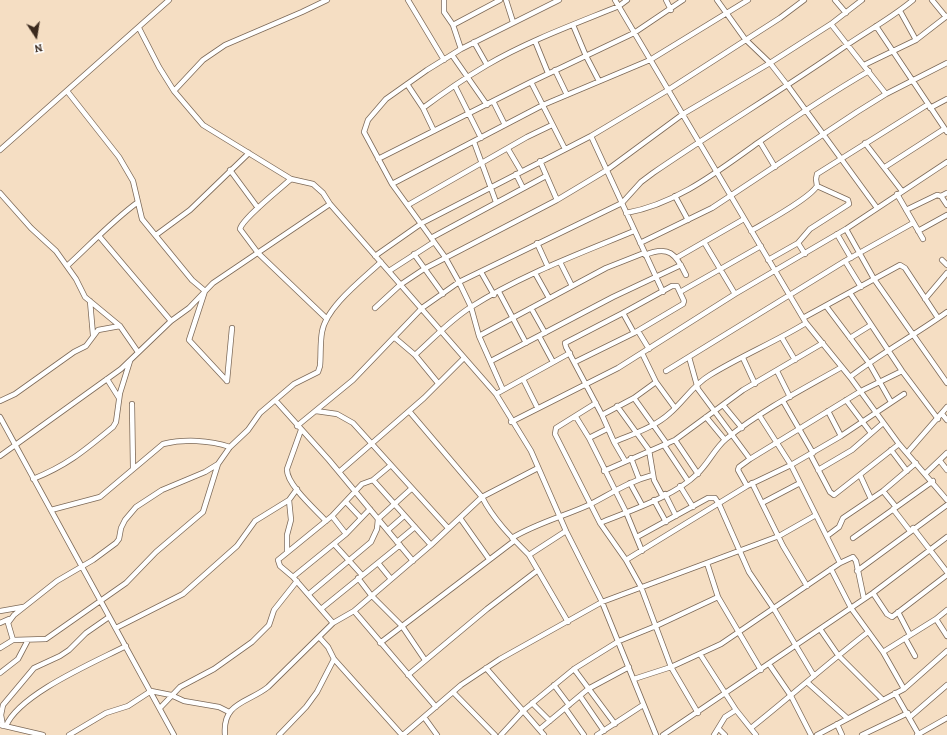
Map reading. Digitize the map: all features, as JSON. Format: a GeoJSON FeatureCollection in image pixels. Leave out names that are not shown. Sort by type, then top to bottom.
{"type":"FeatureCollection","features":[{"type":"Feature","properties":{"kind":"street"},"geometry":{"type":"LineString","coordinates":[[0,150],[169,0]]}},
{"type":"Feature","properties":{"kind":"street"},"geometry":{"type":"LineString","coordinates":[[174,90],[203,60],[225,45],[327,0]]}},
{"type":"Feature","properties":{"kind":"street"},"geometry":{"type":"LineString","coordinates":[[408,0],[444,60]]}},
{"type":"Feature","properties":{"kind":"street"},"geometry":{"type":"LineString","coordinates":[[444,0],[444,12],[453,25],[461,49]]}},
{"type":"Feature","properties":{"kind":"street"},"geometry":{"type":"LineString","coordinates":[[453,25],[500,0]]}},
{"type":"Feature","properties":{"kind":"street"},"geometry":{"type":"LineString","coordinates":[[506,0],[513,22]]}},
{"type":"Feature","properties":{"kind":"street"},"geometry":{"type":"LineString","coordinates":[[504,390],[479,336],[471,307],[460,282],[422,223],[392,184],[364,132],[368,120],[386,99],[407,84],[461,49],[558,0]]}},
{"type":"Feature","properties":{"kind":"street"},"geometry":{"type":"LineString","coordinates":[[615,0],[718,172],[804,321],[861,391],[899,444],[946,496]]}},
{"type":"Feature","properties":{"kind":"street"},"geometry":{"type":"LineString","coordinates":[[423,108],[487,65],[535,41],[619,6],[627,0]]}},
{"type":"Feature","properties":{"kind":"street"},"geometry":{"type":"LineString","coordinates":[[666,0],[671,10]]}},
{"type":"Feature","properties":{"kind":"street"},"geometry":{"type":"LineString","coordinates":[[378,159],[548,73],[634,33],[671,10],[683,0]]}},
{"type":"Feature","properties":{"kind":"street"},"geometry":{"type":"LineString","coordinates":[[717,0],[745,39],[770,63],[788,86],[877,208]]}},
{"type":"Feature","properties":{"kind":"street"},"geometry":{"type":"LineString","coordinates":[[392,184],[543,105],[650,60],[748,0]]}},
{"type":"Feature","properties":{"kind":"street"},"geometry":{"type":"LineString","coordinates":[[375,256],[422,223],[591,136],[668,90],[804,0]]}},
{"type":"Feature","properties":{"kind":"street"},"geometry":{"type":"LineString","coordinates":[[835,0],[846,13]]}},
{"type":"Feature","properties":{"kind":"street"},"geometry":{"type":"LineString","coordinates":[[375,308],[400,285],[424,269],[556,200],[607,170],[683,114],[770,63],[831,24],[862,0]]}},
{"type":"Feature","properties":{"kind":"street"},"geometry":{"type":"LineString","coordinates":[[326,521],[297,489],[287,472],[299,428],[316,411],[353,380],[395,338],[422,308],[460,282],[537,243],[622,203],[641,182],[788,86],[900,11],[913,0]]}},
{"type":"Feature","properties":{"kind":"street"},"geometry":{"type":"LineString","coordinates":[[864,65],[916,40],[946,17],[932,0]]}},
{"type":"Feature","properties":{"kind":"street"},"geometry":{"type":"LineString","coordinates":[[900,11],[916,40]]}},
{"type":"Feature","properties":{"kind":"street"},"geometry":{"type":"LineString","coordinates":[[831,24],[849,44],[886,94]]}},
{"type":"Feature","properties":{"kind":"street"},"geometry":{"type":"LineString","coordinates":[[573,25],[599,82]]}},
{"type":"Feature","properties":{"kind":"street"},"geometry":{"type":"LineString","coordinates":[[876,26],[928,106],[946,130],[885,167]]}},
{"type":"Feature","properties":{"kind":"street"},"geometry":{"type":"LineString","coordinates":[[138,28],[159,67],[174,90],[203,125],[292,179],[313,184],[323,193],[330,204],[496,394],[511,422],[531,451],[566,531],[602,602],[656,735]]}},
{"type":"Feature","properties":{"kind":"street"},"geometry":{"type":"LineString","coordinates":[[535,41],[548,73]]}},
{"type":"Feature","properties":{"kind":"street"},"geometry":{"type":"LineString","coordinates":[[474,42],[487,65]]}},
{"type":"Feature","properties":{"kind":"street"},"geometry":{"type":"LineString","coordinates":[[452,55],[487,105]]}},
{"type":"Feature","properties":{"kind":"street"},"geometry":{"type":"LineString","coordinates":[[640,243],[688,220],[731,196],[886,94],[947,63]]}},
{"type":"Feature","properties":{"kind":"street"},"geometry":{"type":"LineString","coordinates":[[555,70],[567,94]]}},
{"type":"Feature","properties":{"kind":"street"},"geometry":{"type":"LineString","coordinates":[[626,213],[661,204],[718,172],[806,110],[868,71]]}},
{"type":"Feature","properties":{"kind":"street"},"geometry":{"type":"LineString","coordinates":[[531,82],[564,149]]}},
{"type":"Feature","properties":{"kind":"street"},"geometry":{"type":"LineString","coordinates":[[407,84],[423,108],[434,131]]}},
{"type":"Feature","properties":{"kind":"street"},"geometry":{"type":"LineString","coordinates":[[455,86],[481,138]]}},
{"type":"Feature","properties":{"kind":"street"},"geometry":{"type":"LineString","coordinates":[[67,91],[119,157],[133,181],[142,219],[192,280],[205,291]]}},
{"type":"Feature","properties":{"kind":"street"},"geometry":{"type":"LineString","coordinates":[[817,186],[817,174],[928,106],[947,99]]}},
{"type":"Feature","properties":{"kind":"street"},"geometry":{"type":"LineString","coordinates":[[493,101],[505,125]]}},
{"type":"Feature","properties":{"kind":"street"},"geometry":{"type":"LineString","coordinates":[[408,205],[481,165],[533,134],[552,125]]}},
{"type":"Feature","properties":{"kind":"street"},"geometry":{"type":"LineString","coordinates":[[591,136],[663,292]]}},
{"type":"Feature","properties":{"kind":"street"},"geometry":{"type":"LineString","coordinates":[[474,142],[481,165],[496,202]]}},
{"type":"Feature","properties":{"kind":"street"},"geometry":{"type":"LineString","coordinates":[[760,142],[775,167]]}},
{"type":"Feature","properties":{"kind":"street"},"geometry":{"type":"LineString","coordinates":[[866,143],[902,191]]}},
{"type":"Feature","properties":{"kind":"street"},"geometry":{"type":"LineString","coordinates":[[508,148],[521,171]]}},
{"type":"Feature","properties":{"kind":"street"},"geometry":{"type":"LineString","coordinates":[[156,235],[190,210],[249,153]]}},
{"type":"Feature","properties":{"kind":"street"},"geometry":{"type":"LineString","coordinates":[[540,161],[556,200]]}},
{"type":"Feature","properties":{"kind":"street"},"geometry":{"type":"LineString","coordinates":[[511,422],[642,354],[735,294],[846,229],[947,162]]}},
{"type":"Feature","properties":{"kind":"street"},"geometry":{"type":"LineString","coordinates":[[230,170],[258,208]]}},
{"type":"Feature","properties":{"kind":"street"},"geometry":{"type":"LineString","coordinates":[[516,174],[523,188]]}},
{"type":"Feature","properties":{"kind":"street"},"geometry":{"type":"LineString","coordinates":[[389,271],[432,240],[496,202],[546,176]]}},
{"type":"Feature","properties":{"kind":"street"},"geometry":{"type":"LineString","coordinates":[[292,179],[258,208],[242,224],[240,229],[258,253],[327,319]]}},
{"type":"Feature","properties":{"kind":"street"},"geometry":{"type":"LineString","coordinates":[[751,231],[810,193],[817,186]]}},
{"type":"Feature","properties":{"kind":"street"},"geometry":{"type":"LineString","coordinates":[[768,260],[798,243],[810,230],[849,204],[848,200],[817,186]]}},
{"type":"Feature","properties":{"kind":"street"},"geometry":{"type":"LineString","coordinates":[[0,193],[56,251],[67,266],[85,297],[120,326],[138,352]]}},
{"type":"Feature","properties":{"kind":"street"},"geometry":{"type":"LineString","coordinates":[[906,210],[937,195],[941,196],[947,193]]}},
{"type":"Feature","properties":{"kind":"street"},"geometry":{"type":"LineString","coordinates":[[897,194],[923,239]]}},
{"type":"Feature","properties":{"kind":"street"},"geometry":{"type":"LineString","coordinates":[[675,196],[688,220]]}},
{"type":"Feature","properties":{"kind":"street"},"geometry":{"type":"LineString","coordinates":[[941,196],[947,205]]}},
{"type":"Feature","properties":{"kind":"street"},"geometry":{"type":"LineString","coordinates":[[67,266],[107,227],[138,202]]}},
{"type":"Feature","properties":{"kind":"street"},"geometry":{"type":"LineString","coordinates":[[0,456],[130,361],[171,322],[189,308],[213,283],[330,204]]}},
{"type":"Feature","properties":{"kind":"street"},"geometry":{"type":"LineString","coordinates":[[918,231],[947,215]]}},
{"type":"Feature","properties":{"kind":"street"},"geometry":{"type":"LineString","coordinates":[[678,257],[744,219]]}},
{"type":"Feature","properties":{"kind":"street"},"geometry":{"type":"LineString","coordinates":[[666,370],[859,252],[913,223]]}},
{"type":"Feature","properties":{"kind":"street"},"geometry":{"type":"LineString","coordinates":[[846,229],[874,279],[947,383]]}},
{"type":"Feature","properties":{"kind":"street"},"geometry":{"type":"LineString","coordinates":[[415,355],[440,331],[471,307],[535,273],[634,231]]}},
{"type":"Feature","properties":{"kind":"street"},"geometry":{"type":"LineString","coordinates":[[837,234],[851,258]]}},
{"type":"Feature","properties":{"kind":"street"},"geometry":{"type":"LineString","coordinates":[[99,236],[171,322]]}},
{"type":"Feature","properties":{"kind":"street"},"geometry":{"type":"LineString","coordinates":[[704,242],[735,294]]}},
{"type":"Feature","properties":{"kind":"street"},"geometry":{"type":"LineString","coordinates":[[537,243],[548,267]]}},
{"type":"Feature","properties":{"kind":"street"},"geometry":{"type":"LineString","coordinates":[[798,243],[805,254]]}},
{"type":"Feature","properties":{"kind":"street"},"geometry":{"type":"LineString","coordinates":[[680,292],[761,246]]}},
{"type":"Feature","properties":{"kind":"street"},"geometry":{"type":"LineString","coordinates":[[479,336],[606,268],[658,250],[669,252],[678,257],[686,275]]}},
{"type":"Feature","properties":{"kind":"street"},"geometry":{"type":"LineString","coordinates":[[414,254],[443,294]]}},
{"type":"Feature","properties":{"kind":"street"},"geometry":{"type":"LineString","coordinates":[[942,260],[947,265]]}},
{"type":"Feature","properties":{"kind":"street"},"geometry":{"type":"LineString","coordinates":[[845,261],[861,287]]}},
{"type":"Feature","properties":{"kind":"street"},"geometry":{"type":"LineString","coordinates":[[0,648],[13,640],[46,639],[126,583],[156,552],[203,512],[218,464],[230,447],[248,430],[260,413],[276,401],[294,384],[318,372],[320,366],[322,332],[327,319],[342,299],[381,262]]}},
{"type":"Feature","properties":{"kind":"street"},"geometry":{"type":"LineString","coordinates":[[560,262],[572,286]]}},
{"type":"Feature","properties":{"kind":"street"},"geometry":{"type":"LineString","coordinates":[[491,361],[681,265]]}},
{"type":"Feature","properties":{"kind":"street"},"geometry":{"type":"LineString","coordinates":[[614,442],[654,425],[675,408],[697,385],[710,375],[782,338],[826,306],[896,266],[902,265],[938,318]]}},
{"type":"Feature","properties":{"kind":"street"},"geometry":{"type":"LineString","coordinates":[[481,272],[494,295]]}},
{"type":"Feature","properties":{"kind":"street"},"geometry":{"type":"LineString","coordinates":[[535,273],[549,298]]}},
{"type":"Feature","properties":{"kind":"street"},"geometry":{"type":"LineString","coordinates":[[925,299],[947,273]]}},
{"type":"Feature","properties":{"kind":"street"},"geometry":{"type":"LineString","coordinates":[[574,362],[636,332],[683,304],[684,301],[676,285],[624,313],[566,341],[565,344],[574,362],[596,403],[614,442],[626,461]]}},
{"type":"Feature","properties":{"kind":"street"},"geometry":{"type":"LineString","coordinates":[[205,291],[189,340],[227,381],[232,328]]}},
{"type":"Feature","properties":{"kind":"street"},"geometry":{"type":"LineString","coordinates":[[499,292],[526,343]]}},
{"type":"Feature","properties":{"kind":"street"},"geometry":{"type":"LineString","coordinates":[[850,293],[887,350],[938,419]]}},
{"type":"Feature","properties":{"kind":"street"},"geometry":{"type":"LineString","coordinates":[[90,300],[93,335]]}},
{"type":"Feature","properties":{"kind":"street"},"geometry":{"type":"LineString","coordinates":[[826,306],[868,363],[891,402]]}},
{"type":"Feature","properties":{"kind":"street"},"geometry":{"type":"LineString","coordinates":[[531,308],[546,333]]}},
{"type":"Feature","properties":{"kind":"street"},"geometry":{"type":"LineString","coordinates":[[850,377],[887,350],[914,336],[947,312]]}},
{"type":"Feature","properties":{"kind":"street"},"geometry":{"type":"LineString","coordinates":[[624,313],[649,349]]}},
{"type":"Feature","properties":{"kind":"street"},"geometry":{"type":"LineString","coordinates":[[850,338],[872,325]]}},
{"type":"Feature","properties":{"kind":"street"},"geometry":{"type":"LineString","coordinates":[[0,401],[15,394],[74,352],[86,346],[98,330],[120,326]]}},
{"type":"Feature","properties":{"kind":"street"},"geometry":{"type":"LineString","coordinates":[[539,336],[553,362]]}},
{"type":"Feature","properties":{"kind":"street"},"geometry":{"type":"LineString","coordinates":[[395,338],[415,355],[438,383]]}},
{"type":"Feature","properties":{"kind":"street"},"geometry":{"type":"LineString","coordinates":[[782,338],[795,360]]}},
{"type":"Feature","properties":{"kind":"street"},"geometry":{"type":"LineString","coordinates":[[604,471],[649,450],[675,440],[714,411],[755,384],[823,343]]}},
{"type":"Feature","properties":{"kind":"street"},"geometry":{"type":"LineString","coordinates":[[496,394],[570,354]]}},
{"type":"Feature","properties":{"kind":"street"},"geometry":{"type":"LineString","coordinates":[[642,354],[656,382],[675,408]]}},
{"type":"Feature","properties":{"kind":"street"},"geometry":{"type":"LineString","coordinates":[[689,356],[697,385],[714,411],[733,434],[750,459]]}},
{"type":"Feature","properties":{"kind":"street"},"geometry":{"type":"LineString","coordinates":[[339,472],[409,411],[463,358]]}},
{"type":"Feature","properties":{"kind":"street"},"geometry":{"type":"LineString","coordinates":[[743,358],[755,384]]}},
{"type":"Feature","properties":{"kind":"street"},"geometry":{"type":"LineString","coordinates":[[33,479],[54,471],[76,458],[113,427],[116,422],[119,398],[130,361]]}},
{"type":"Feature","properties":{"kind":"street"},"geometry":{"type":"LineString","coordinates":[[600,523],[654,500],[688,481],[698,474],[725,440],[733,434],[759,415],[842,367]]}},
{"type":"Feature","properties":{"kind":"street"},"geometry":{"type":"LineString","coordinates":[[777,371],[790,397]]}},
{"type":"Feature","properties":{"kind":"street"},"geometry":{"type":"LineString","coordinates":[[807,586],[762,503],[738,470],[739,467],[776,442],[861,391],[902,371]]}},
{"type":"Feature","properties":{"kind":"street"},"geometry":{"type":"LineString","coordinates":[[107,379],[119,398]]}},
{"type":"Feature","properties":{"kind":"street"},"geometry":{"type":"LineString","coordinates":[[523,379],[538,407]]}},
{"type":"Feature","properties":{"kind":"street"},"geometry":{"type":"LineString","coordinates":[[602,415],[634,398],[656,382]]}},
{"type":"Feature","properties":{"kind":"street"},"geometry":{"type":"LineString","coordinates":[[626,560],[749,485],[811,454],[863,422],[904,394]]}},
{"type":"Feature","properties":{"kind":"street"},"geometry":{"type":"LineString","coordinates":[[634,398],[654,425],[688,481]]}},
{"type":"Feature","properties":{"kind":"street"},"geometry":{"type":"LineString","coordinates":[[846,400],[854,413],[871,433]]}},
{"type":"Feature","properties":{"kind":"street"},"geometry":{"type":"LineString","coordinates":[[276,401],[339,472],[413,561]]}},
{"type":"Feature","properties":{"kind":"street"},"geometry":{"type":"LineString","coordinates":[[783,401],[800,428],[818,470],[830,492],[834,495],[899,444]]}},
{"type":"Feature","properties":{"kind":"street"},"geometry":{"type":"LineString","coordinates":[[596,403],[576,417],[556,428],[555,434],[600,523],[626,560],[641,587],[671,667],[698,713]]}},
{"type":"Feature","properties":{"kind":"street"},"geometry":{"type":"LineString","coordinates":[[132,404],[133,468]]}},
{"type":"Feature","properties":{"kind":"street"},"geometry":{"type":"LineString","coordinates":[[723,405],[742,428]]}},
{"type":"Feature","properties":{"kind":"street"},"geometry":{"type":"LineString","coordinates":[[617,406],[649,450],[653,475],[676,516]]}},
{"type":"Feature","properties":{"kind":"street"},"geometry":{"type":"LineString","coordinates":[[908,453],[947,407]]}},
{"type":"Feature","properties":{"kind":"street"},"geometry":{"type":"LineString","coordinates":[[316,411],[337,414],[346,418],[363,433],[411,489],[448,528]]}},
{"type":"Feature","properties":{"kind":"street"},"geometry":{"type":"LineString","coordinates":[[409,411],[482,498],[486,506],[513,540],[529,555],[568,622]]}},
{"type":"Feature","properties":{"kind":"street"},"geometry":{"type":"LineString","coordinates":[[828,411],[841,436]]}},
{"type":"Feature","properties":{"kind":"street"},"geometry":{"type":"LineString","coordinates":[[942,414],[947,420]]}},
{"type":"Feature","properties":{"kind":"street"},"geometry":{"type":"LineString","coordinates":[[759,415],[791,465],[840,563]]}},
{"type":"Feature","properties":{"kind":"street"},"geometry":{"type":"LineString","coordinates":[[0,416],[174,735]]}},
{"type":"Feature","properties":{"kind":"street"},"geometry":{"type":"LineString","coordinates":[[576,417],[589,438],[604,471],[626,512],[642,550]]}},
{"type":"Feature","properties":{"kind":"street"},"geometry":{"type":"LineString","coordinates":[[706,417],[725,440]]}},
{"type":"Feature","properties":{"kind":"street"},"geometry":{"type":"LineString","coordinates":[[818,470],[852,450],[883,423]]}},
{"type":"Feature","properties":{"kind":"street"},"geometry":{"type":"LineString","coordinates":[[589,438],[607,428]]}},
{"type":"Feature","properties":{"kind":"street"},"geometry":{"type":"LineString","coordinates":[[675,440],[698,474]]}},
{"type":"Feature","properties":{"kind":"street"},"geometry":{"type":"LineString","coordinates":[[51,510],[100,497],[163,444],[214,441],[230,447]]}},
{"type":"Feature","properties":{"kind":"street"},"geometry":{"type":"LineString","coordinates":[[891,450],[907,470]]}},
{"type":"Feature","properties":{"kind":"street"},"geometry":{"type":"LineString","coordinates":[[926,474],[947,454]]}},
{"type":"Feature","properties":{"kind":"street"},"geometry":{"type":"LineString","coordinates":[[631,458],[639,479]]}},
{"type":"Feature","properties":{"kind":"street"},"geometry":{"type":"LineString","coordinates":[[940,460],[947,470]]}},
{"type":"Feature","properties":{"kind":"street"},"geometry":{"type":"LineString","coordinates":[[827,536],[839,527],[843,518],[883,491],[916,463]]}},
{"type":"Feature","properties":{"kind":"street"},"geometry":{"type":"LineString","coordinates":[[0,623],[11,618],[57,582],[116,543],[119,539],[121,528],[125,520],[136,508],[162,490],[205,472],[218,464]]}},
{"type":"Feature","properties":{"kind":"street"},"geometry":{"type":"LineString","coordinates":[[333,623],[309,594],[278,562],[280,557],[287,551],[332,516],[365,482],[374,480],[391,465]]}},
{"type":"Feature","properties":{"kind":"street"},"geometry":{"type":"LineString","coordinates":[[225,735],[224,724],[229,712],[245,700],[259,694],[268,687],[333,623],[354,612],[371,595],[431,546],[448,528],[482,498],[538,468]]}},
{"type":"Feature","properties":{"kind":"street"},"geometry":{"type":"LineString","coordinates":[[380,643],[513,540],[560,516],[591,504],[630,482],[653,475]]}},
{"type":"Feature","properties":{"kind":"street"},"geometry":{"type":"LineString","coordinates":[[860,475],[871,499]]}},
{"type":"Feature","properties":{"kind":"street"},"geometry":{"type":"LineString","coordinates":[[374,480],[431,546]]}},
{"type":"Feature","properties":{"kind":"street"},"geometry":{"type":"LineString","coordinates":[[853,538],[933,481]]}},
{"type":"Feature","properties":{"kind":"street"},"geometry":{"type":"LineString","coordinates":[[630,482],[642,505]]}},
{"type":"Feature","properties":{"kind":"street"},"geometry":{"type":"LineString","coordinates":[[762,503],[800,483]]}},
{"type":"Feature","properties":{"kind":"street"},"geometry":{"type":"LineString","coordinates":[[680,486],[693,507]]}},
{"type":"Feature","properties":{"kind":"street"},"geometry":{"type":"LineString","coordinates":[[116,628],[183,594],[237,546],[255,521],[289,500],[297,489]]}},
{"type":"Feature","properties":{"kind":"street"},"geometry":{"type":"LineString","coordinates":[[309,594],[371,542],[377,529],[378,519],[411,489]]}},
{"type":"Feature","properties":{"kind":"street"},"geometry":{"type":"LineString","coordinates":[[873,593],[889,616],[892,617],[947,574],[931,550],[911,530],[883,491]]}},
{"type":"Feature","properties":{"kind":"street"},"geometry":{"type":"LineString","coordinates":[[637,538],[712,497],[715,498],[754,581],[774,609],[814,676]]}},
{"type":"Feature","properties":{"kind":"street"},"geometry":{"type":"LineString","coordinates":[[287,551],[287,535],[291,520],[289,500]]}},
{"type":"Feature","properties":{"kind":"street"},"geometry":{"type":"LineString","coordinates":[[654,500],[666,522]]}},
{"type":"Feature","properties":{"kind":"street"},"geometry":{"type":"LineString","coordinates":[[346,502],[361,518]]}},
{"type":"Feature","properties":{"kind":"street"},"geometry":{"type":"LineString","coordinates":[[857,571],[947,505]]}},
{"type":"Feature","properties":{"kind":"street"},"geometry":{"type":"LineString","coordinates":[[160,708],[180,687],[214,669],[252,642],[269,625],[274,610],[295,579],[346,534],[370,509]]}},
{"type":"Feature","properties":{"kind":"street"},"geometry":{"type":"LineString","coordinates":[[319,637],[328,647],[334,659],[402,735],[453,692],[500,658],[602,602],[779,536],[816,515]]}},
{"type":"Feature","properties":{"kind":"street"},"geometry":{"type":"LineString","coordinates":[[332,516],[346,534]]}},
{"type":"Feature","properties":{"kind":"street"},"geometry":{"type":"LineString","coordinates":[[388,530],[404,516]]}},
{"type":"Feature","properties":{"kind":"street"},"geometry":{"type":"LineString","coordinates":[[460,518],[489,559]]}},
{"type":"Feature","properties":{"kind":"street"},"geometry":{"type":"LineString","coordinates":[[321,609],[378,563],[415,527]]}},
{"type":"Feature","properties":{"kind":"street"},"geometry":{"type":"LineString","coordinates":[[529,555],[566,531]]}},
{"type":"Feature","properties":{"kind":"street"},"geometry":{"type":"LineString","coordinates":[[663,735],[698,713],[873,593],[931,550],[947,536]]}},
{"type":"Feature","properties":{"kind":"street"},"geometry":{"type":"LineString","coordinates":[[334,544],[360,577],[371,595],[402,626],[425,660]]}},
{"type":"Feature","properties":{"kind":"street"},"geometry":{"type":"LineString","coordinates":[[634,679],[671,667],[700,654],[739,633],[840,563],[854,557],[864,599]]}},
{"type":"Feature","properties":{"kind":"street"},"geometry":{"type":"LineString","coordinates":[[378,563],[391,579]]}},
{"type":"Feature","properties":{"kind":"street"},"geometry":{"type":"LineString","coordinates":[[707,563],[718,597],[761,670]]}},
{"type":"Feature","properties":{"kind":"street"},"geometry":{"type":"LineString","coordinates":[[831,569],[851,608],[883,652],[904,689]]}},
{"type":"Feature","properties":{"kind":"street"},"geometry":{"type":"LineString","coordinates":[[408,675],[538,570]]}},
{"type":"Feature","properties":{"kind":"street"},"geometry":{"type":"LineString","coordinates":[[501,735],[524,710],[574,669],[619,641],[656,626],[718,597]]}},
{"type":"Feature","properties":{"kind":"street"},"geometry":{"type":"LineString","coordinates":[[0,611],[25,607]]}},
{"type":"Feature","properties":{"kind":"street"},"geometry":{"type":"LineString","coordinates":[[883,652],[936,619],[947,610]]}},
{"type":"Feature","properties":{"kind":"street"},"geometry":{"type":"LineString","coordinates":[[354,612],[436,707]]}},
{"type":"Feature","properties":{"kind":"street"},"geometry":{"type":"LineString","coordinates":[[898,612],[910,635]]}},
{"type":"Feature","properties":{"kind":"street"},"geometry":{"type":"LineString","coordinates":[[3,726],[1,715],[3,705],[34,668],[69,650],[86,633],[109,617]]}},
{"type":"Feature","properties":{"kind":"street"},"geometry":{"type":"LineString","coordinates":[[11,618],[8,627],[13,640]]}},
{"type":"Feature","properties":{"kind":"street"},"geometry":{"type":"LineString","coordinates":[[936,619],[947,636]]}},
{"type":"Feature","properties":{"kind":"street"},"geometry":{"type":"LineString","coordinates":[[820,629],[838,655],[882,700]]}},
{"type":"Feature","properties":{"kind":"street"},"geometry":{"type":"LineString","coordinates":[[751,728],[808,683],[838,655],[868,632]]}},
{"type":"Feature","properties":{"kind":"street"},"geometry":{"type":"LineString","coordinates":[[905,638],[915,656]]}},
{"type":"Feature","properties":{"kind":"street"},"geometry":{"type":"LineString","coordinates":[[0,673],[18,659],[28,640]]}},
{"type":"Feature","properties":{"kind":"street"},"geometry":{"type":"LineString","coordinates":[[3,726],[14,714],[35,697],[67,676],[126,646]]}},
{"type":"Feature","properties":{"kind":"street"},"geometry":{"type":"LineString","coordinates":[[817,735],[904,689],[947,651]]}},
{"type":"Feature","properties":{"kind":"street"},"geometry":{"type":"LineString","coordinates":[[700,654],[736,710],[756,735]]}},
{"type":"Feature","properties":{"kind":"street"},"geometry":{"type":"LineString","coordinates":[[279,735],[309,702],[326,676],[334,659]]}},
{"type":"Feature","properties":{"kind":"street"},"geometry":{"type":"LineString","coordinates":[[769,664],[791,696],[812,735]]}},
{"type":"Feature","properties":{"kind":"street"},"geometry":{"type":"LineString","coordinates":[[540,729],[588,689],[629,667]]}},
{"type":"Feature","properties":{"kind":"street"},"geometry":{"type":"LineString","coordinates":[[486,668],[524,710],[544,735]]}},
{"type":"Feature","properties":{"kind":"street"},"geometry":{"type":"LineString","coordinates":[[574,669],[615,724]]}},
{"type":"Feature","properties":{"kind":"street"},"geometry":{"type":"LineString","coordinates":[[808,683],[847,718]]}},
{"type":"Feature","properties":{"kind":"street"},"geometry":{"type":"LineString","coordinates":[[554,685],[584,735]]}},
{"type":"Feature","properties":{"kind":"street"},"geometry":{"type":"LineString","coordinates":[[862,735],[909,715],[947,685]]}},
{"type":"Feature","properties":{"kind":"street"},"geometry":{"type":"LineString","coordinates":[[69,735],[106,713],[128,706],[151,691],[171,695],[184,701],[205,704],[229,712]]}},
{"type":"Feature","properties":{"kind":"street"},"geometry":{"type":"LineString","coordinates":[[453,692],[495,735]]}},
{"type":"Feature","properties":{"kind":"street"},"geometry":{"type":"LineString","coordinates":[[895,693],[909,715],[918,735],[947,718]]}},
{"type":"Feature","properties":{"kind":"street"},"geometry":{"type":"LineString","coordinates":[[580,696],[604,731]]}},
{"type":"Feature","properties":{"kind":"street"},"geometry":{"type":"LineString","coordinates":[[532,703],[550,721]]}},
{"type":"Feature","properties":{"kind":"street"},"geometry":{"type":"LineString","coordinates":[[597,735],[644,705]]}},
{"type":"Feature","properties":{"kind":"street"},"geometry":{"type":"LineString","coordinates":[[714,735],[725,717],[736,710]]}},
{"type":"Feature","properties":{"kind":"street"},"geometry":{"type":"LineString","coordinates":[[424,717],[437,735]]}},
{"type":"Feature","properties":{"kind":"street"},"geometry":{"type":"LineString","coordinates":[[837,724],[842,735]]}},
{"type":"Feature","properties":{"kind":"street"},"geometry":{"type":"LineString","coordinates":[[3,726],[43,735]]}},
{"type":"Feature","properties":{"kind":"street"},"geometry":{"type":"LineString","coordinates":[[719,729],[725,735]]}}]}
